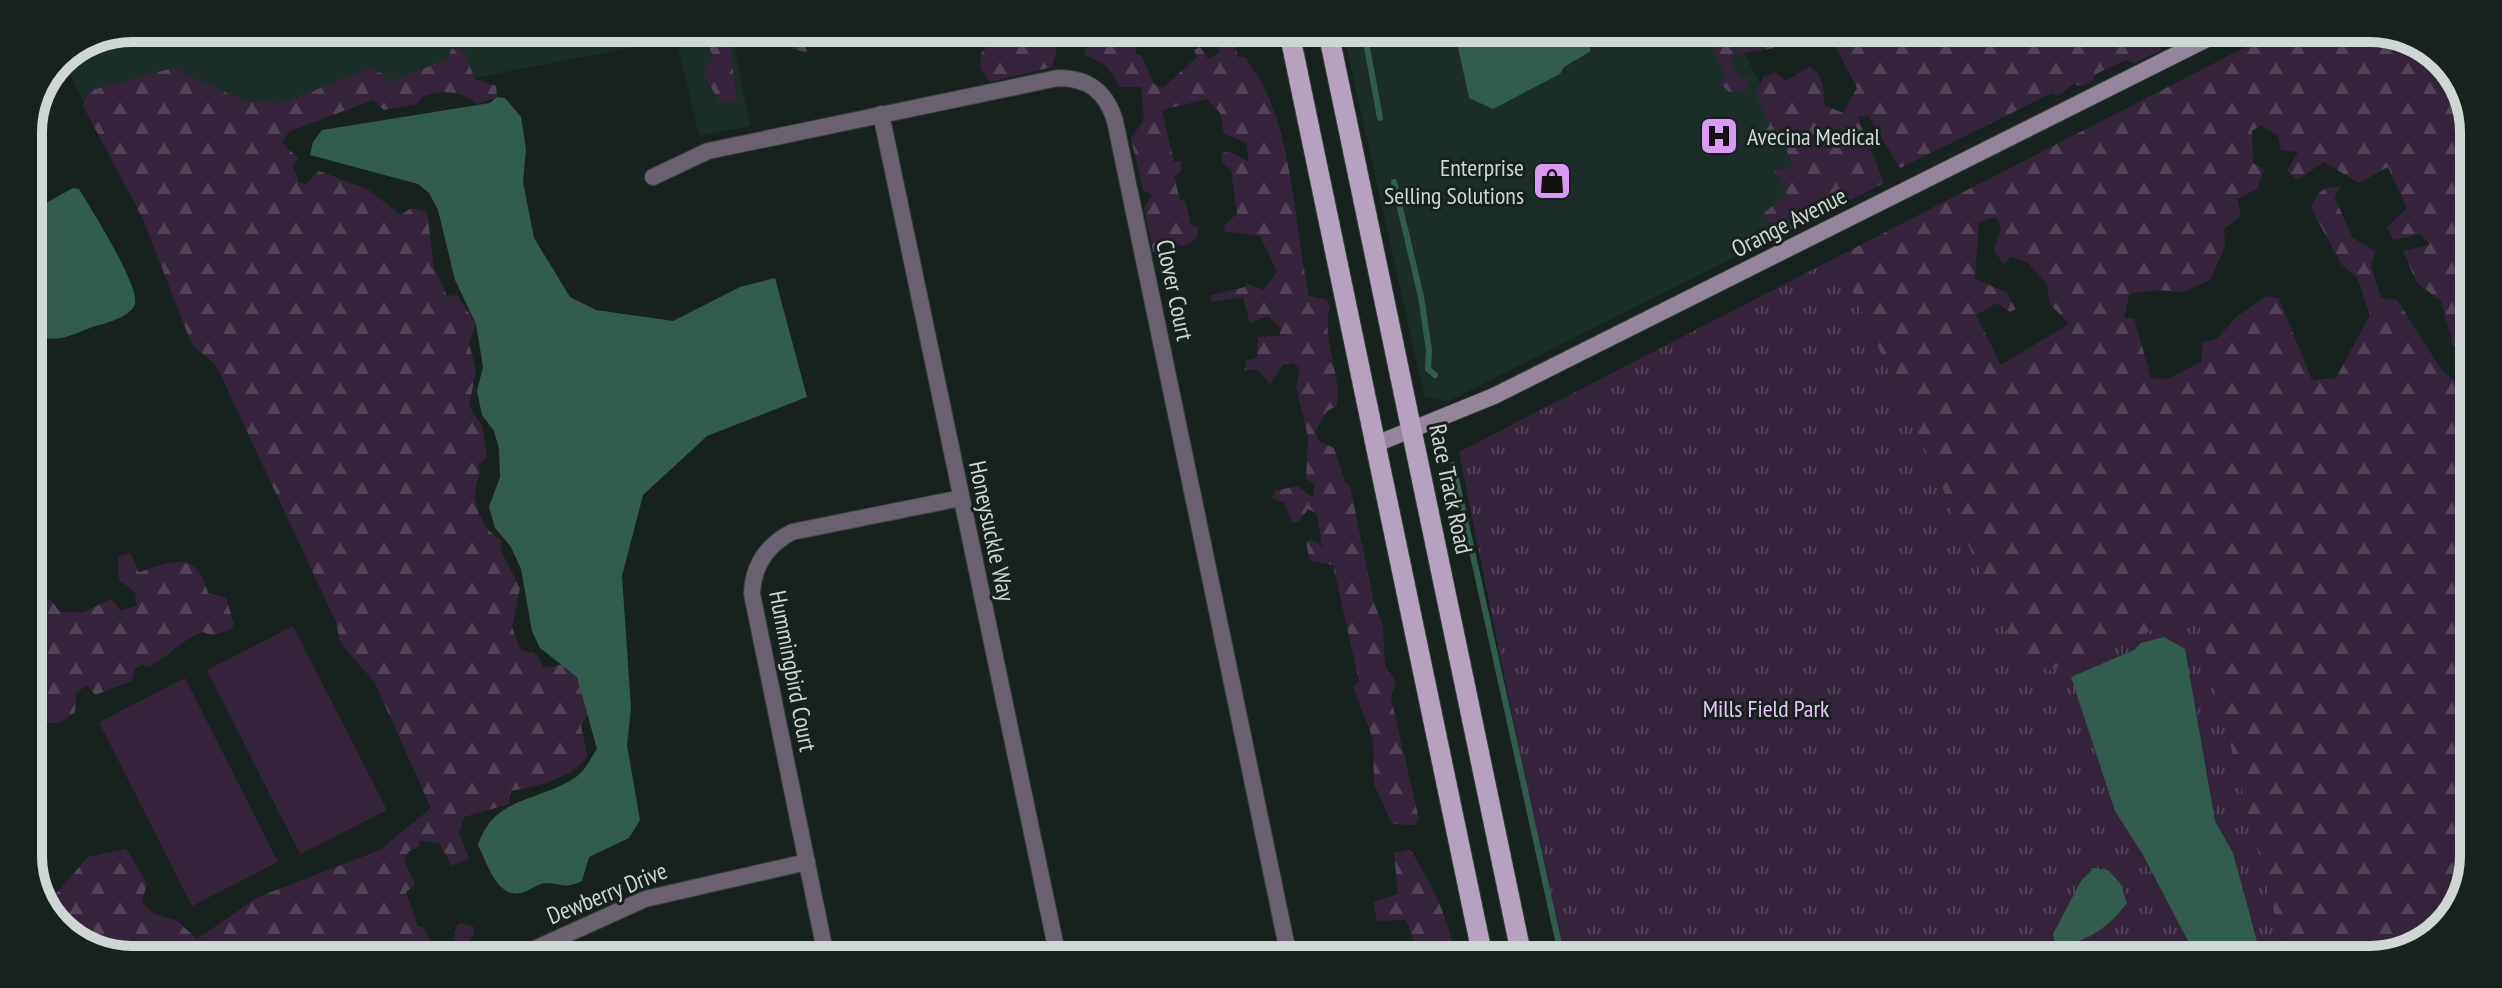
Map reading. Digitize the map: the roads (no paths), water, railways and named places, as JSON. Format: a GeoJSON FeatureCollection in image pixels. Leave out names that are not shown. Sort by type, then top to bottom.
{"type":"FeatureCollection","features":[{"type":"Feature","properties":{"kind":"main road"},"geometry":{"type":"LineString","coordinates":[[1291,42],[1481,946]]}},
{"type":"Feature","properties":{"kind":"main road","name":"Race Track Road"},"geometry":{"type":"LineString","coordinates":[[1330,42],[1520,946]]}},
{"type":"Feature","properties":{"kind":"street","name":"Orange Avenue"},"geometry":{"type":"LineString","coordinates":[[1376,444],[1494,396],[2201,42]]}},
{"type":"Feature","properties":{"kind":"street","name":"Clover Court"},"geometry":{"type":"LineString","coordinates":[[653,177],[708,151],[1058,78],[1084,80],[1096,88],[1111,108],[1287,946]]}},
{"type":"Feature","properties":{"kind":"street","name":"Honeysuckle Way"},"geometry":{"type":"LineString","coordinates":[[881,114],[1056,946]]}},
{"type":"Feature","properties":{"kind":"street","name":"Hummingbird Court"},"geometry":{"type":"LineString","coordinates":[[824,946],[752,594],[758,565],[775,542],[792,532],[961,498]]}},
{"type":"Feature","properties":{"kind":"street","name":"Dewberry Drive"},"geometry":{"type":"LineString","coordinates":[[541,946],[645,899],[807,862]]}},
{"type":"Feature","properties":{"kind":"waterway"},"geometry":{"type":"LineString","coordinates":[[1366,42],[1380,118]]}},
{"type":"Feature","properties":{"kind":"waterway"},"geometry":{"type":"LineString","coordinates":[[1394,182],[1421,297],[1429,350],[1428,369],[1435,375]]}},
{"type":"Feature","properties":{"kind":"waterway"},"geometry":{"type":"LineString","coordinates":[[1453,465],[1559,946]]}},
{"type":"Feature","properties":{"kind":"place","name":"Avecina Medical"},"geometry":{"type":"Point","coordinates":[1719,136]}},
{"type":"Feature","properties":{"kind":"place","name":"Enterprise Selling Solutions"},"geometry":{"type":"Point","coordinates":[1552,181]}},
{"type":"Feature","properties":{"kind":"park label","name":"Mills Field Park"},"geometry":{"type":"Point","coordinates":[1766,708]}}]}
